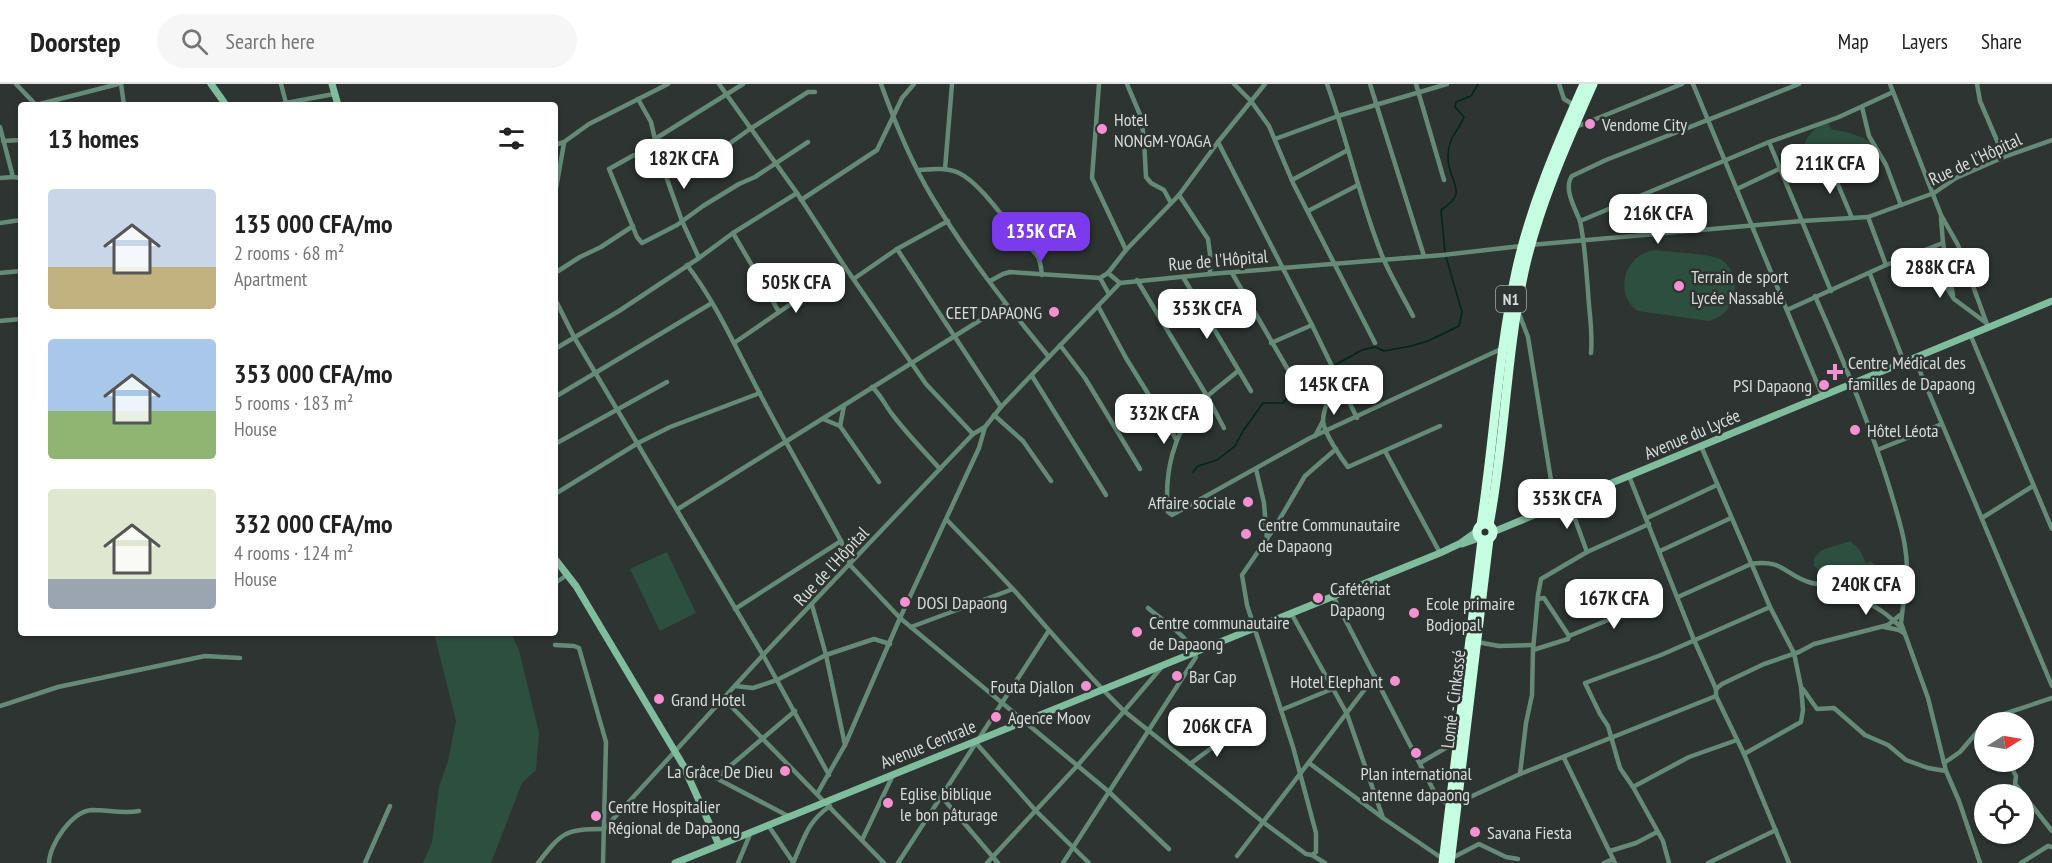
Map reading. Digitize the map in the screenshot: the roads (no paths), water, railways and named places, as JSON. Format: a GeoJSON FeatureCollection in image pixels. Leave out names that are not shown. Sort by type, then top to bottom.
{"type":"FeatureCollection","features":[{"type":"Feature","properties":{"kind":"highway","name":"N1"},"geometry":{"type":"LineString","coordinates":[[1485,532],[1517,309],[1535,204],[1584,84]]}},
{"type":"Feature","properties":{"kind":"highway","name":"N1"},"geometry":{"type":"LineString","coordinates":[[1485,532],[1509,306],[1527,245],[1593,84]]}},
{"type":"Feature","properties":{"kind":"highway","name":"Lomé - Cinkassé"},"geometry":{"type":"LineString","coordinates":[[1454,803],[1457,741],[1476,642],[1485,532]]}},
{"type":"Feature","properties":{"kind":"highway","name":"Lomé - Cinkassé"},"geometry":{"type":"LineString","coordinates":[[1447,861],[1485,532]]}},
{"type":"Feature","properties":{"kind":"main road"},"geometry":{"type":"LineString","coordinates":[[211,84],[224,102]]}},
{"type":"Feature","properties":{"kind":"main road"},"geometry":{"type":"LineString","coordinates":[[332,84],[337,102]]}},
{"type":"Feature","properties":{"kind":"main road","name":"Avenue du Lycée"},"geometry":{"type":"LineString","coordinates":[[1485,532],[1629,476],[1970,334],[1987,324],[2052,300]]}},
{"type":"Feature","properties":{"kind":"main road","name":"Avenue Centrale"},"geometry":{"type":"LineString","coordinates":[[675,863],[686,861],[788,816],[827,804],[893,774],[1440,553],[1485,532]]}},
{"type":"Feature","properties":{"kind":"main road"},"geometry":{"type":"LineString","coordinates":[[558,563],[576,586],[683,765],[719,845]]}},
{"type":"Feature","properties":{"kind":"street"},"geometry":{"type":"LineString","coordinates":[[16,84],[33,102]]}},
{"type":"Feature","properties":{"kind":"street"},"geometry":{"type":"LineString","coordinates":[[48,102],[120,84],[123,102]]}},
{"type":"Feature","properties":{"kind":"street"},"geometry":{"type":"LineString","coordinates":[[281,84],[286,102]]}},
{"type":"Feature","properties":{"kind":"street"},"geometry":{"type":"LineString","coordinates":[[558,144],[564,143],[589,124],[668,84]]}},
{"type":"Feature","properties":{"kind":"street"},"geometry":{"type":"LineString","coordinates":[[719,84],[797,193],[845,267],[855,278],[929,387],[973,434]]}},
{"type":"Feature","properties":{"kind":"street"},"geometry":{"type":"LineString","coordinates":[[655,139],[743,84]]}},
{"type":"Feature","properties":{"kind":"street"},"geometry":{"type":"LineString","coordinates":[[890,84],[881,86],[892,116],[918,170],[948,221],[1006,304],[1049,357]]}},
{"type":"Feature","properties":{"kind":"street"},"geometry":{"type":"LineString","coordinates":[[801,200],[872,155],[881,144],[902,98],[914,84]]}},
{"type":"Feature","properties":{"kind":"street"},"geometry":{"type":"LineString","coordinates":[[945,169],[952,84]]}},
{"type":"Feature","properties":{"kind":"street"},"geometry":{"type":"LineString","coordinates":[[1099,84],[1092,178],[1126,250]]}},
{"type":"Feature","properties":{"kind":"street"},"geometry":{"type":"LineString","coordinates":[[1127,84],[1141,117],[1146,177],[1151,183],[1164,190],[1171,203]]}},
{"type":"Feature","properties":{"kind":"street"},"geometry":{"type":"LineString","coordinates":[[1234,84],[1251,101],[1269,126],[1292,180],[1375,343]]}},
{"type":"Feature","properties":{"kind":"street"},"geometry":{"type":"LineString","coordinates":[[990,281],[1010,272],[1100,278],[1108,273],[1126,250],[1179,195],[1265,84]]}},
{"type":"Feature","properties":{"kind":"street"},"geometry":{"type":"LineString","coordinates":[[1327,84],[1358,185],[1384,259],[1413,316]]}},
{"type":"Feature","properties":{"kind":"street"},"geometry":{"type":"LineString","coordinates":[[1370,84],[1424,256]]}},
{"type":"Feature","properties":{"kind":"street"},"geometry":{"type":"LineString","coordinates":[[1416,84],[1444,180]]}},
{"type":"Feature","properties":{"kind":"street"},"geometry":{"type":"LineString","coordinates":[[1275,139],[1338,116],[1447,84]]}},
{"type":"Feature","properties":{"kind":"street"},"geometry":{"type":"LineString","coordinates":[[1559,84],[1564,99],[1575,105]]}},
{"type":"Feature","properties":{"kind":"street"},"geometry":{"type":"LineString","coordinates":[[1574,127],[1682,84]]}},
{"type":"Feature","properties":{"kind":"street"},"geometry":{"type":"LineString","coordinates":[[1693,84],[1822,394]]}},
{"type":"Feature","properties":{"kind":"street"},"geometry":{"type":"LineString","coordinates":[[1591,353],[1592,317],[1584,240],[1568,188],[1569,179],[1606,160],[1799,84]]}},
{"type":"Feature","properties":{"kind":"street"},"geometry":{"type":"LineString","coordinates":[[1890,84],[1941,215],[1958,244],[1987,324]]}},
{"type":"Feature","properties":{"kind":"street"},"geometry":{"type":"LineString","coordinates":[[1977,84],[1980,101],[2004,157]]}},
{"type":"Feature","properties":{"kind":"street"},"geometry":{"type":"LineString","coordinates":[[664,167],[688,166],[719,151],[750,129],[808,93],[814,92]]}},
{"type":"Feature","properties":{"kind":"street"},"geometry":{"type":"LineString","coordinates":[[1580,221],[1769,142],[1862,107],[1893,92]]}},
{"type":"Feature","properties":{"kind":"street"},"geometry":{"type":"LineString","coordinates":[[291,102],[334,94]]}},
{"type":"Feature","properties":{"kind":"street"},"geometry":{"type":"LineString","coordinates":[[638,99],[651,122],[659,157],[682,221],[699,258]]}},
{"type":"Feature","properties":{"kind":"street"},"geometry":{"type":"LineString","coordinates":[[1862,107],[1869,136],[1886,165],[1901,205]]}},
{"type":"Feature","properties":{"kind":"street"},"geometry":{"type":"LineString","coordinates":[[0,127],[13,177]]}},
{"type":"Feature","properties":{"kind":"street","name":"Rue de l'Hôpital"},"geometry":{"type":"LineString","coordinates":[[604,830],[763,656],[973,434],[985,427],[1001,407],[1120,283],[1751,225],[1868,217],[1934,193],[1956,178],[2004,157],[2052,140]]}},
{"type":"Feature","properties":{"kind":"street"},"geometry":{"type":"LineString","coordinates":[[3,141],[18,141]]}},
{"type":"Feature","properties":{"kind":"street"},"geometry":{"type":"LineString","coordinates":[[659,157],[634,155],[609,169],[637,237],[642,243],[682,221],[739,184],[755,177],[808,142]]}},
{"type":"Feature","properties":{"kind":"street"},"geometry":{"type":"LineString","coordinates":[[1218,142],[1357,418]]}},
{"type":"Feature","properties":{"kind":"street"},"geometry":{"type":"LineString","coordinates":[[1769,142],[1831,291]]}},
{"type":"Feature","properties":{"kind":"street"},"geometry":{"type":"LineString","coordinates":[[558,177],[564,143]]}},
{"type":"Feature","properties":{"kind":"street"},"geometry":{"type":"LineString","coordinates":[[1292,180],[1348,150]]}},
{"type":"Feature","properties":{"kind":"street"},"geometry":{"type":"LineString","coordinates":[[1829,163],[1876,151]]}},
{"type":"Feature","properties":{"kind":"street"},"geometry":{"type":"LineString","coordinates":[[1737,189],[1781,168],[1824,158],[1829,163],[1852,218]]}},
{"type":"Feature","properties":{"kind":"street"},"geometry":{"type":"LineString","coordinates":[[918,170],[945,169],[962,174],[1034,250],[1040,262],[1042,275]]}},
{"type":"Feature","properties":{"kind":"street"},"geometry":{"type":"LineString","coordinates":[[0,178],[18,178]]}},
{"type":"Feature","properties":{"kind":"street"},"geometry":{"type":"LineString","coordinates":[[1308,211],[1358,185]]}},
{"type":"Feature","properties":{"kind":"street"},"geometry":{"type":"LineString","coordinates":[[558,347],[619,311],[733,233],[797,193]]}},
{"type":"Feature","properties":{"kind":"street"},"geometry":{"type":"LineString","coordinates":[[1179,195],[1208,239],[1210,273]]}},
{"type":"Feature","properties":{"kind":"street"},"geometry":{"type":"LineString","coordinates":[[1941,215],[1943,243],[1953,299]]}},
{"type":"Feature","properties":{"kind":"street"},"geometry":{"type":"LineString","coordinates":[[1868,217],[1886,265]]}},
{"type":"Feature","properties":{"kind":"street"},"geometry":{"type":"LineString","coordinates":[[0,223],[18,220]]}},
{"type":"Feature","properties":{"kind":"street"},"geometry":{"type":"LineString","coordinates":[[855,278],[897,249],[948,221]]}},
{"type":"Feature","properties":{"kind":"street"},"geometry":{"type":"LineString","coordinates":[[558,271],[633,226]]}},
{"type":"Feature","properties":{"kind":"street"},"geometry":{"type":"LineString","coordinates":[[733,233],[779,312]]}},
{"type":"Feature","properties":{"kind":"street"},"geometry":{"type":"LineString","coordinates":[[1787,310],[1886,265],[1943,243]]}},
{"type":"Feature","properties":{"kind":"street"},"geometry":{"type":"LineString","coordinates":[[897,249],[1001,407]]}},
{"type":"Feature","properties":{"kind":"street"},"geometry":{"type":"LineString","coordinates":[[1924,251],[1953,299],[1987,324]]}},
{"type":"Feature","properties":{"kind":"street"},"geometry":{"type":"LineString","coordinates":[[687,265],[712,303],[788,442],[841,541],[850,565],[910,627],[1108,791],[1169,849]]}},
{"type":"Feature","properties":{"kind":"street"},"geometry":{"type":"LineString","coordinates":[[734,343],[845,267]]}},
{"type":"Feature","properties":{"kind":"street"},"geometry":{"type":"LineString","coordinates":[[0,273],[18,271]]}},
{"type":"Feature","properties":{"kind":"street"},"geometry":{"type":"LineString","coordinates":[[1108,273],[1120,283]]}},
{"type":"Feature","properties":{"kind":"street"},"geometry":{"type":"LineString","coordinates":[[1232,273],[1287,368]]}},
{"type":"Feature","properties":{"kind":"street"},"geometry":{"type":"LineString","coordinates":[[1870,274],[1904,362]]}},
{"type":"Feature","properties":{"kind":"street"},"geometry":{"type":"LineString","coordinates":[[1183,277],[1251,391]]}},
{"type":"Feature","properties":{"kind":"street"},"geometry":{"type":"LineString","coordinates":[[1100,278],[1109,294]]}},
{"type":"Feature","properties":{"kind":"street"},"geometry":{"type":"LineString","coordinates":[[1137,280],[1224,428]]}},
{"type":"Feature","properties":{"kind":"street"},"geometry":{"type":"LineString","coordinates":[[1815,296],[1853,382],[1877,450],[1905,544],[1908,573],[1901,614],[1903,631],[1928,698],[1946,771],[1980,863]]}},
{"type":"Feature","properties":{"kind":"street"},"geometry":{"type":"LineString","coordinates":[[558,395],[712,303]]}},
{"type":"Feature","properties":{"kind":"street"},"geometry":{"type":"LineString","coordinates":[[678,509],[1006,304]]}},
{"type":"Feature","properties":{"kind":"street"},"geometry":{"type":"LineString","coordinates":[[558,305],[574,337],[678,509],[795,711],[829,775]]}},
{"type":"Feature","properties":{"kind":"street"},"geometry":{"type":"LineString","coordinates":[[1098,306],[1126,358],[1176,439]]}},
{"type":"Feature","properties":{"kind":"street"},"geometry":{"type":"LineString","coordinates":[[1517,309],[1528,337],[1555,505]]}},
{"type":"Feature","properties":{"kind":"street"},"geometry":{"type":"LineString","coordinates":[[0,321],[18,319]]}},
{"type":"Feature","properties":{"kind":"street"},"geometry":{"type":"LineString","coordinates":[[1271,343],[1312,326]]}},
{"type":"Feature","properties":{"kind":"street"},"geometry":{"type":"LineString","coordinates":[[1970,334],[2052,529]]}},
{"type":"Feature","properties":{"kind":"street"},"geometry":{"type":"LineString","coordinates":[[1060,345],[1084,378],[1140,469]]}},
{"type":"Feature","properties":{"kind":"street"},"geometry":{"type":"LineString","coordinates":[[1238,371],[1196,408],[1176,439],[1167,483],[1168,512],[1172,515],[1315,436],[1504,348]]}},
{"type":"Feature","properties":{"kind":"street"},"geometry":{"type":"LineString","coordinates":[[1914,357],[2052,686]]}},
{"type":"Feature","properties":{"kind":"street"},"geometry":{"type":"LineString","coordinates":[[1032,376],[1106,495]]}},
{"type":"Feature","properties":{"kind":"street"},"geometry":{"type":"LineString","coordinates":[[1315,436],[1323,421],[1327,403],[1339,380]]}},
{"type":"Feature","properties":{"kind":"street"},"geometry":{"type":"LineString","coordinates":[[558,442],[667,382]]}},
{"type":"Feature","properties":{"kind":"street"},"geometry":{"type":"LineString","coordinates":[[872,387],[879,393],[890,412],[917,446],[940,470]]}},
{"type":"Feature","properties":{"kind":"street"},"geometry":{"type":"LineString","coordinates":[[558,492],[670,427],[760,393]]}},
{"type":"Feature","properties":{"kind":"street"},"geometry":{"type":"LineString","coordinates":[[840,426],[844,406]]}},
{"type":"Feature","properties":{"kind":"street"},"geometry":{"type":"LineString","coordinates":[[994,415],[1023,441],[1051,481]]}},
{"type":"Feature","properties":{"kind":"street"},"geometry":{"type":"LineString","coordinates":[[823,419],[840,426],[879,482]]}},
{"type":"Feature","properties":{"kind":"street"},"geometry":{"type":"LineString","coordinates":[[1323,421],[1336,449],[1350,468],[1440,426]]}},
{"type":"Feature","properties":{"kind":"street"},"geometry":{"type":"LineString","coordinates":[[1877,450],[1942,424]]}},
{"type":"Feature","properties":{"kind":"street"},"geometry":{"type":"LineString","coordinates":[[817,794],[845,745],[900,618],[947,520],[979,447],[985,427]]}},
{"type":"Feature","properties":{"kind":"street"},"geometry":{"type":"LineString","coordinates":[[1701,446],[1770,607],[1794,653],[1801,687],[1801,722],[1743,754]]}},
{"type":"Feature","properties":{"kind":"street"},"geometry":{"type":"LineString","coordinates":[[1312,855],[1316,852],[1316,833],[1256,627],[1247,605],[1242,575],[1267,540],[1305,476],[1336,449]]}},
{"type":"Feature","properties":{"kind":"street"},"geometry":{"type":"LineString","coordinates":[[1385,451],[1440,553]]}},
{"type":"Feature","properties":{"kind":"street"},"geometry":{"type":"LineString","coordinates":[[1256,469],[1264,503],[1267,540]]}},
{"type":"Feature","properties":{"kind":"street"},"geometry":{"type":"LineString","coordinates":[[1629,476],[1716,690],[1716,696],[1789,863]]}},
{"type":"Feature","properties":{"kind":"street"},"geometry":{"type":"LineString","coordinates":[[1520,774],[1532,695],[1533,647],[1541,579],[1587,552],[1717,485]]}},
{"type":"Feature","properties":{"kind":"street"},"geometry":{"type":"LineString","coordinates":[[1982,518],[2033,486]]}},
{"type":"Feature","properties":{"kind":"street"},"geometry":{"type":"LineString","coordinates":[[1568,500],[1587,552]]}},
{"type":"Feature","properties":{"kind":"street"},"geometry":{"type":"LineString","coordinates":[[1660,551],[1731,518]]}},
{"type":"Feature","properties":{"kind":"street"},"geometry":{"type":"LineString","coordinates":[[947,520],[1013,589],[1048,632],[1124,711],[1263,822],[1306,854],[1326,863]]}},
{"type":"Feature","properties":{"kind":"street"},"geometry":{"type":"LineString","coordinates":[[735,609],[841,541]]}},
{"type":"Feature","properties":{"kind":"street"},"geometry":{"type":"LineString","coordinates":[[1678,597],[1751,564],[1762,562],[1781,566],[1798,577],[1814,583],[1893,587],[1905,590]]}},
{"type":"Feature","properties":{"kind":"street"},"geometry":{"type":"LineString","coordinates":[[558,581],[567,575]]}},
{"type":"Feature","properties":{"kind":"street"},"geometry":{"type":"LineString","coordinates":[[1850,585],[1856,595],[1866,604],[1881,610],[1903,631]]}},
{"type":"Feature","properties":{"kind":"street"},"geometry":{"type":"LineString","coordinates":[[910,627],[1013,589]]}},
{"type":"Feature","properties":{"kind":"street"},"geometry":{"type":"LineString","coordinates":[[1333,596],[1437,796],[1445,802],[1454,803],[1520,774],[1716,696]]}},
{"type":"Feature","properties":{"kind":"street"},"geometry":{"type":"LineString","coordinates":[[1538,599],[1544,598],[1569,636]]}},
{"type":"Feature","properties":{"kind":"street"},"geometry":{"type":"LineString","coordinates":[[1476,642],[1499,646],[1533,647],[1568,639],[1569,636],[1650,603]]}},
{"type":"Feature","properties":{"kind":"street"},"geometry":{"type":"LineString","coordinates":[[812,605],[826,655],[845,745]]}},
{"type":"Feature","properties":{"kind":"street"},"geometry":{"type":"LineString","coordinates":[[1669,863],[1663,841],[1619,765],[1608,726],[1585,684],[1770,607]]}},
{"type":"Feature","properties":{"kind":"street"},"geometry":{"type":"LineString","coordinates":[[1064,863],[1196,657],[1195,652],[1183,638],[1148,608]]}},
{"type":"Feature","properties":{"kind":"street"},"geometry":{"type":"LineString","coordinates":[[1291,613],[1347,714],[1383,818]]}},
{"type":"Feature","properties":{"kind":"street"},"geometry":{"type":"LineString","coordinates":[[1716,690],[1722,684],[1755,668],[1824,642],[1881,627],[1894,621],[1901,614]]}},
{"type":"Feature","properties":{"kind":"street"},"geometry":{"type":"LineString","coordinates":[[1881,627],[1903,631]]}},
{"type":"Feature","properties":{"kind":"street"},"geometry":{"type":"LineString","coordinates":[[898,863],[1048,632]]}},
{"type":"Feature","properties":{"kind":"street"},"geometry":{"type":"LineString","coordinates":[[735,686],[753,688],[777,680],[826,655],[874,639],[890,644]]}},
{"type":"Feature","properties":{"kind":"street"},"geometry":{"type":"LineString","coordinates":[[555,645],[579,648],[604,736],[603,863]]}},
{"type":"Feature","properties":{"kind":"street"},"geometry":{"type":"LineString","coordinates":[[0,706],[58,687],[205,656],[240,658]]}},
{"type":"Feature","properties":{"kind":"street"},"geometry":{"type":"LineString","coordinates":[[987,863],[1077,766],[1162,665]]}},
{"type":"Feature","properties":{"kind":"street"},"geometry":{"type":"LineString","coordinates":[[1237,856],[1374,676]]}},
{"type":"Feature","properties":{"kind":"street"},"geometry":{"type":"LineString","coordinates":[[1801,687],[1817,709],[1834,708],[1865,735],[1888,745],[1906,760],[1928,768],[1946,771]]}},
{"type":"Feature","properties":{"kind":"street"},"geometry":{"type":"LineString","coordinates":[[1281,710],[1332,689]]}},
{"type":"Feature","properties":{"kind":"street"},"geometry":{"type":"LineString","coordinates":[[2010,712],[2052,698]]}},
{"type":"Feature","properties":{"kind":"street"},"geometry":{"type":"LineString","coordinates":[[723,699],[884,863]]}},
{"type":"Feature","properties":{"kind":"street"},"geometry":{"type":"LineString","coordinates":[[716,778],[795,711]]}},
{"type":"Feature","properties":{"kind":"street"},"geometry":{"type":"LineString","coordinates":[[1190,764],[1230,734]]}},
{"type":"Feature","properties":{"kind":"street"},"geometry":{"type":"LineString","coordinates":[[1944,763],[1960,752],[1974,736]]}},
{"type":"Feature","properties":{"kind":"street"},"geometry":{"type":"LineString","coordinates":[[1633,787],[1689,757],[1737,740]]}},
{"type":"Feature","properties":{"kind":"street"},"geometry":{"type":"LineString","coordinates":[[977,741],[1036,811],[1089,863]]}},
{"type":"Feature","properties":{"kind":"street"},"geometry":{"type":"LineString","coordinates":[[1420,763],[1457,741]]}},
{"type":"Feature","properties":{"kind":"street"},"geometry":{"type":"LineString","coordinates":[[1564,758],[1614,861],[1604,863]]}},
{"type":"Feature","properties":{"kind":"street"},"geometry":{"type":"LineString","coordinates":[[1309,762],[1383,818],[1447,861],[1479,844],[1506,857],[1518,859],[1509,863]]}},
{"type":"Feature","properties":{"kind":"street"},"geometry":{"type":"LineString","coordinates":[[683,765],[716,778],[788,816]]}},
{"type":"Feature","properties":{"kind":"street"},"geometry":{"type":"LineString","coordinates":[[2014,772],[2015,784],[2052,831]]}},
{"type":"Feature","properties":{"kind":"street"},"geometry":{"type":"LineString","coordinates":[[862,840],[893,774]]}},
{"type":"Feature","properties":{"kind":"street"},"geometry":{"type":"LineString","coordinates":[[941,796],[998,863]]}},
{"type":"Feature","properties":{"kind":"street"},"geometry":{"type":"LineString","coordinates":[[794,863],[810,824],[827,804]]}},
{"type":"Feature","properties":{"kind":"street"},"geometry":{"type":"LineString","coordinates":[[365,863],[390,806]]}},
{"type":"Feature","properties":{"kind":"street"},"geometry":{"type":"LineString","coordinates":[[49,863],[50,852],[58,838],[81,814],[92,810],[118,813],[140,811]]}},
{"type":"Feature","properties":{"kind":"street"},"geometry":{"type":"LineString","coordinates":[[768,825],[794,863]]}},
{"type":"Feature","properties":{"kind":"street"},"geometry":{"type":"LineString","coordinates":[[538,863],[569,832],[578,829],[604,830]]}},
{"type":"Feature","properties":{"kind":"street"},"geometry":{"type":"LineString","coordinates":[[1708,863],[1776,830]]}},
{"type":"Feature","properties":{"kind":"street"},"geometry":{"type":"LineString","coordinates":[[738,863],[751,832]]}},
{"type":"Feature","properties":{"kind":"street"},"geometry":{"type":"LineString","coordinates":[[1610,851],[1636,843],[1657,832]]}},
{"type":"Feature","properties":{"kind":"street"},"geometry":{"type":"LineString","coordinates":[[2021,863],[2048,846],[2052,847]]}},
{"type":"Feature","properties":{"kind":"waterway"},"geometry":{"type":"LineString","coordinates":[[1445,253],[1441,210],[1456,195],[1448,164],[1448,152],[1450,143],[1464,117],[1455,107],[1456,102],[1471,96],[1478,84]]}},
{"type":"Feature","properties":{"kind":"waterway"},"geometry":{"type":"LineString","coordinates":[[1335,365],[1362,350],[1375,347],[1384,351],[1411,346],[1428,341],[1459,326],[1462,312],[1446,257]]}},
{"type":"Feature","properties":{"kind":"waterway"},"geometry":{"type":"LineString","coordinates":[[1193,472],[1198,466],[1217,460],[1235,446],[1263,403],[1283,403],[1299,386],[1330,367]]}},
{"type":"Feature","properties":{"kind":"place","name":"Vendome City"},"geometry":{"type":"Point","coordinates":[1590,124]}},
{"type":"Feature","properties":{"kind":"place","name":"Hotel NONGM-YOAGA"},"geometry":{"type":"Point","coordinates":[1102,129]}},
{"type":"Feature","properties":{"kind":"place","name":"Terrain de sport Lycée Nassablé"},"geometry":{"type":"Point","coordinates":[1679,286]}},
{"type":"Feature","properties":{"kind":"place","name":"CEET DAPAONG"},"geometry":{"type":"Point","coordinates":[1054,312]}},
{"type":"Feature","properties":{"kind":"place","name":"Centre Médical des familles de Dapaong"},"geometry":{"type":"Point","coordinates":[1835,372]}},
{"type":"Feature","properties":{"kind":"place","name":"PSI Dapaong"},"geometry":{"type":"Point","coordinates":[1824,385]}},
{"type":"Feature","properties":{"kind":"place","name":"Hôtel Léota"},"geometry":{"type":"Point","coordinates":[1855,430]}},
{"type":"Feature","properties":{"kind":"place","name":"Affaire sociale"},"geometry":{"type":"Point","coordinates":[1248,502]}},
{"type":"Feature","properties":{"kind":"place","name":"Centre Communautaire de Dapaong"},"geometry":{"type":"Point","coordinates":[1246,534]}},
{"type":"Feature","properties":{"kind":"place","name":"Cafétériat Dapaong"},"geometry":{"type":"Point","coordinates":[1318,598]}},
{"type":"Feature","properties":{"kind":"place","name":"DOSI Dapaong"},"geometry":{"type":"Point","coordinates":[905,602]}},
{"type":"Feature","properties":{"kind":"place","name":"Ecole primaire Bodjopal"},"geometry":{"type":"Point","coordinates":[1414,613]}},
{"type":"Feature","properties":{"kind":"place","name":"Centre communautaire de Dapaong"},"geometry":{"type":"Point","coordinates":[1137,632]}},
{"type":"Feature","properties":{"kind":"place","name":"Bar Cap"},"geometry":{"type":"Point","coordinates":[1177,676]}},
{"type":"Feature","properties":{"kind":"place","name":"Hotel Elephant"},"geometry":{"type":"Point","coordinates":[1395,681]}},
{"type":"Feature","properties":{"kind":"place","name":"Fouta Djallon"},"geometry":{"type":"Point","coordinates":[1086,686]}},
{"type":"Feature","properties":{"kind":"place","name":"Grand Hotel"},"geometry":{"type":"Point","coordinates":[659,699]}},
{"type":"Feature","properties":{"kind":"place","name":"Agence Moov"},"geometry":{"type":"Point","coordinates":[996,717]}},
{"type":"Feature","properties":{"kind":"place","name":"Plan international antenne dapaong"},"geometry":{"type":"Point","coordinates":[1416,753]}},
{"type":"Feature","properties":{"kind":"place","name":"La Grâce De Dieu"},"geometry":{"type":"Point","coordinates":[785,771]}},
{"type":"Feature","properties":{"kind":"place","name":"Eglise biblique le bon pâturage"},"geometry":{"type":"Point","coordinates":[888,803]}},
{"type":"Feature","properties":{"kind":"place","name":"Centre Hospitalier Régional de Dapaong"},"geometry":{"type":"Point","coordinates":[596,816]}},
{"type":"Feature","properties":{"kind":"place","name":"Savana Fiesta"},"geometry":{"type":"Point","coordinates":[1475,832]}}]}
